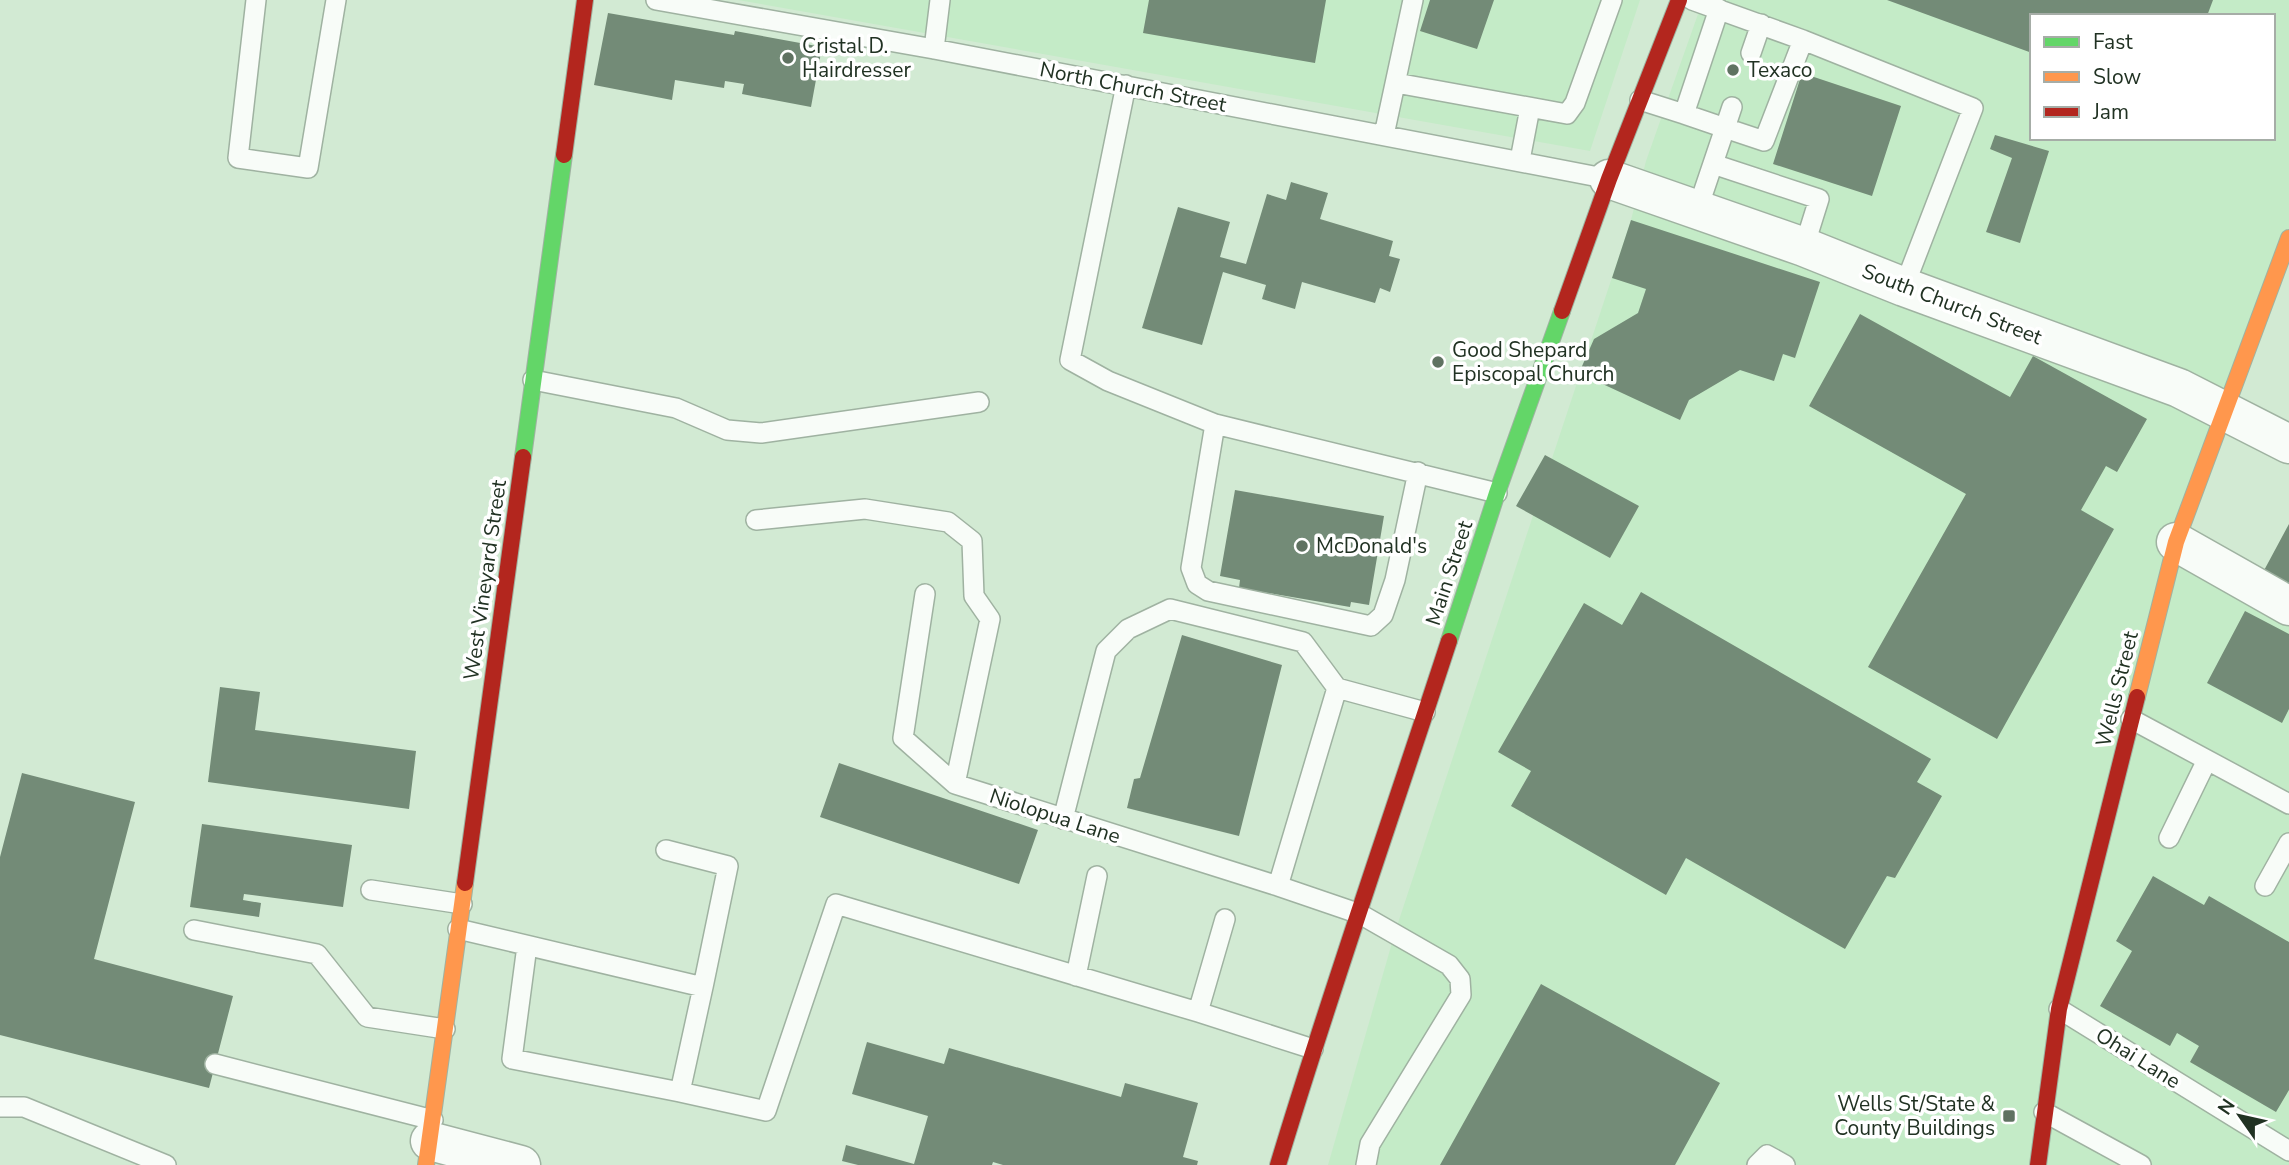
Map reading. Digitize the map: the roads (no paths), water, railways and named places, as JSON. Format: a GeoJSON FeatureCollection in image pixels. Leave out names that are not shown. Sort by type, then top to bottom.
{"type":"FeatureCollection","features":[{"type":"Feature","properties":{"kind":"street","name":"West Vineyard Street"},"geometry":{"type":"LineString","coordinates":[[430,1142],[585,0]]}},
{"type":"Feature","properties":{"kind":"street","name":"Main Street"},"geometry":{"type":"LineString","coordinates":[[1278,1165],[1313,1049],[1360,914],[1497,493],[1609,178],[1679,0]]}},
{"type":"Feature","properties":{"kind":"street","name":"South Church Street"},"geometry":{"type":"LineString","coordinates":[[1609,178],[1804,247],[2179,388],[2289,444]]}},
{"type":"Feature","properties":{"kind":"street","name":"Wells Street"},"geometry":{"type":"LineString","coordinates":[[2038,1165],[2043,1112],[2059,1009],[2176,542],[2289,238]]}},
{"type":"Feature","properties":{"kind":"street"},"geometry":{"type":"LineString","coordinates":[[2176,542],[2289,606]]}},
{"type":"Feature","properties":{"kind":"street"},"geometry":{"type":"LineString","coordinates":[[430,1142],[521,1165]]}},
{"type":"Feature","properties":{"kind":"lane"},"geometry":{"type":"LineString","coordinates":[[256,0],[238,158],[308,168],[336,0]]}},
{"type":"Feature","properties":{"kind":"lane","name":"North Church Street"},"geometry":{"type":"LineString","coordinates":[[656,0],[934,49],[1609,178]]}},
{"type":"Feature","properties":{"kind":"lane"},"geometry":{"type":"LineString","coordinates":[[934,49],[940,0]]}},
{"type":"Feature","properties":{"kind":"lane"},"geometry":{"type":"LineString","coordinates":[[1384,135],[1413,0]]}},
{"type":"Feature","properties":{"kind":"lane"},"geometry":{"type":"LineString","coordinates":[[1396,83],[1567,114],[1575,103],[1612,0]]}},
{"type":"Feature","properties":{"kind":"lane"},"geometry":{"type":"LineString","coordinates":[[1692,0],[1803,40],[1973,108],[1904,286]]}},
{"type":"Feature","properties":{"kind":"lane"},"geometry":{"type":"LineString","coordinates":[[1684,114],[1719,9]]}},
{"type":"Feature","properties":{"kind":"lane"},"geometry":{"type":"LineString","coordinates":[[1751,52],[1761,24]]}},
{"type":"Feature","properties":{"kind":"lane"},"geometry":{"type":"LineString","coordinates":[[1640,100],[1764,141],[1803,40]]}},
{"type":"Feature","properties":{"kind":"lane"},"geometry":{"type":"LineString","coordinates":[[1126,85],[1070,360],[1108,381],[1215,424],[1497,493]]}},
{"type":"Feature","properties":{"kind":"lane"},"geometry":{"type":"LineString","coordinates":[[1698,208],[1732,107]]}},
{"type":"Feature","properties":{"kind":"lane"},"geometry":{"type":"LineString","coordinates":[[1520,160],[1530,108]]}},
{"type":"Feature","properties":{"kind":"lane"},"geometry":{"type":"LineString","coordinates":[[1713,164],[1819,199],[1804,247]]}},
{"type":"Feature","properties":{"kind":"lane"},"geometry":{"type":"LineString","coordinates":[[533,380],[676,408],[727,430],[761,433],[979,401]]}},
{"type":"Feature","properties":{"kind":"lane"},"geometry":{"type":"LineString","coordinates":[[1215,424],[1191,568],[1197,584],[1208,591],[1371,626],[1383,615],[1395,580],[1418,472]]}},
{"type":"Feature","properties":{"kind":"lane"},"geometry":{"type":"LineString","coordinates":[[756,520],[866,509],[948,522],[972,541],[974,596],[990,619],[955,784]]}},
{"type":"Feature","properties":{"kind":"lane","name":"Niolopua Lane"},"geometry":{"type":"LineString","coordinates":[[925,594],[903,738],[955,784],[1360,914],[1449,965],[1460,979],[1461,995],[1370,1144],[1366,1165]]}},
{"type":"Feature","properties":{"kind":"lane"},"geometry":{"type":"LineString","coordinates":[[1063,819],[1106,651],[1128,629],[1170,609],[1303,642],[1337,688],[1425,712]]}},
{"type":"Feature","properties":{"kind":"lane"},"geometry":{"type":"LineString","coordinates":[[1278,886],[1337,688]]}},
{"type":"Feature","properties":{"kind":"lane"},"geometry":{"type":"LineString","coordinates":[[2131,719],[2289,804]]}},
{"type":"Feature","properties":{"kind":"lane"},"geometry":{"type":"LineString","coordinates":[[2169,838],[2207,760]]}},
{"type":"Feature","properties":{"kind":"lane"},"geometry":{"type":"LineString","coordinates":[[2265,886],[2289,843]]}},
{"type":"Feature","properties":{"kind":"lane"},"geometry":{"type":"LineString","coordinates":[[666,850],[728,866],[680,1092]]}},
{"type":"Feature","properties":{"kind":"lane"},"geometry":{"type":"LineString","coordinates":[[1076,976],[1097,876]]}},
{"type":"Feature","properties":{"kind":"lane"},"geometry":{"type":"LineString","coordinates":[[371,890],[462,904]]}},
{"type":"Feature","properties":{"kind":"lane"},"geometry":{"type":"LineString","coordinates":[[527,946],[512,1059],[766,1111],[836,904],[1313,1049]]}},
{"type":"Feature","properties":{"kind":"lane"},"geometry":{"type":"LineString","coordinates":[[1198,1012],[1225,919]]}},
{"type":"Feature","properties":{"kind":"lane"},"geometry":{"type":"LineString","coordinates":[[458,929],[703,987]]}},
{"type":"Feature","properties":{"kind":"lane"},"geometry":{"type":"LineString","coordinates":[[194,930],[317,954],[368,1017],[445,1029]]}},
{"type":"Feature","properties":{"kind":"lane","name":"Ohai Lane"},"geometry":{"type":"LineString","coordinates":[[2059,1009],[2289,1151]]}},
{"type":"Feature","properties":{"kind":"lane"},"geometry":{"type":"LineString","coordinates":[[215,1064],[430,1142]]}},
{"type":"Feature","properties":{"kind":"lane"},"geometry":{"type":"LineString","coordinates":[[0,1107],[24,1107],[166,1165]]}},
{"type":"Feature","properties":{"kind":"lane"},"geometry":{"type":"LineString","coordinates":[[2043,1112],[2141,1165]]}},
{"type":"Feature","properties":{"kind":"lane"},"geometry":{"type":"LineString","coordinates":[[1757,1165],[1767,1155],[1785,1165]]}},
{"type":"Feature","properties":{"kind":"place","name":"Cristal D. Hairdresser"},"geometry":{"type":"Point","coordinates":[788,58]}},
{"type":"Feature","properties":{"kind":"place","name":"Texaco"},"geometry":{"type":"Point","coordinates":[1733,70]}},
{"type":"Feature","properties":{"kind":"place","name":"Good Shepard Episcopal Church"},"geometry":{"type":"Point","coordinates":[1438,362]}},
{"type":"Feature","properties":{"kind":"place","name":"McDonald's"},"geometry":{"type":"Point","coordinates":[1302,546]}},
{"type":"Feature","properties":{"kind":"place","name":"Wells St/State & County Buildings"},"geometry":{"type":"Point","coordinates":[2009,1116]}}]}
